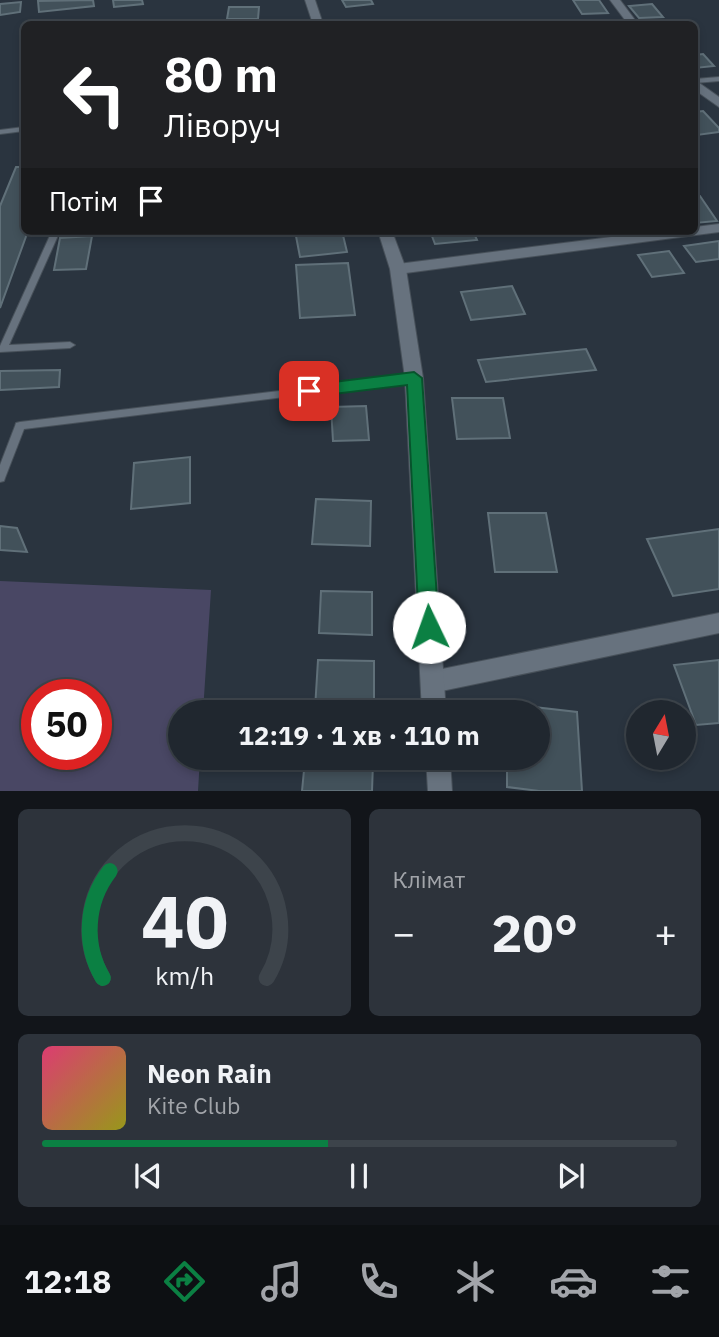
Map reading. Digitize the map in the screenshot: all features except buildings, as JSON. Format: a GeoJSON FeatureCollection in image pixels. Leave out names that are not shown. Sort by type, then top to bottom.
{"type":"FeatureCollection","features":[{"type":"Feature","properties":{"kind":"street"},"geometry":{"type":"LineString","coordinates":[[310,0],[317,21]]}},
{"type":"Feature","properties":{"kind":"street"},"geometry":{"type":"LineString","coordinates":[[615,0],[631,21]]}},
{"type":"Feature","properties":{"kind":"street"},"geometry":{"type":"LineString","coordinates":[[698,85],[719,103]]}},
{"type":"Feature","properties":{"kind":"street"},"geometry":{"type":"LineString","coordinates":[[698,231],[719,228]]}},
{"type":"Feature","properties":{"kind":"street"},"geometry":{"type":"LineString","coordinates":[[387,235],[398,269],[414,378],[433,700]]}},
{"type":"Feature","properties":{"kind":"street"},"geometry":{"type":"LineString","coordinates":[[398,269],[664,235]]}},
{"type":"Feature","properties":{"kind":"street"},"geometry":{"type":"LineString","coordinates":[[432,682],[719,623]]}},
{"type":"Feature","properties":{"kind":"street"},"geometry":{"type":"LineString","coordinates":[[439,770],[440,791]]}},
{"type":"Feature","properties":{"kind":"lane"},"geometry":{"type":"LineString","coordinates":[[698,82],[719,79]]}},
{"type":"Feature","properties":{"kind":"lane"},"geometry":{"type":"LineString","coordinates":[[0,132],[21,129]]}},
{"type":"Feature","properties":{"kind":"lane"},"geometry":{"type":"LineString","coordinates":[[54,235],[1,349],[70,345]]}},
{"type":"Feature","properties":{"kind":"lane"},"geometry":{"type":"LineString","coordinates":[[0,478],[20,426],[414,378]]}},
{"type":"Feature","properties":{"kind":"shaded area"},"geometry":{"type":"Polygon","coordinates":[[[0,581],[211,590],[204,700],[168,700],[168,770],[199,770],[198,791],[0,791],[0,581]]]}},
{"type":"Feature","properties":{"kind":"route"},"geometry":{"type":"LineString","coordinates":[[309,391],[414,378],[429,627]]}}]}
